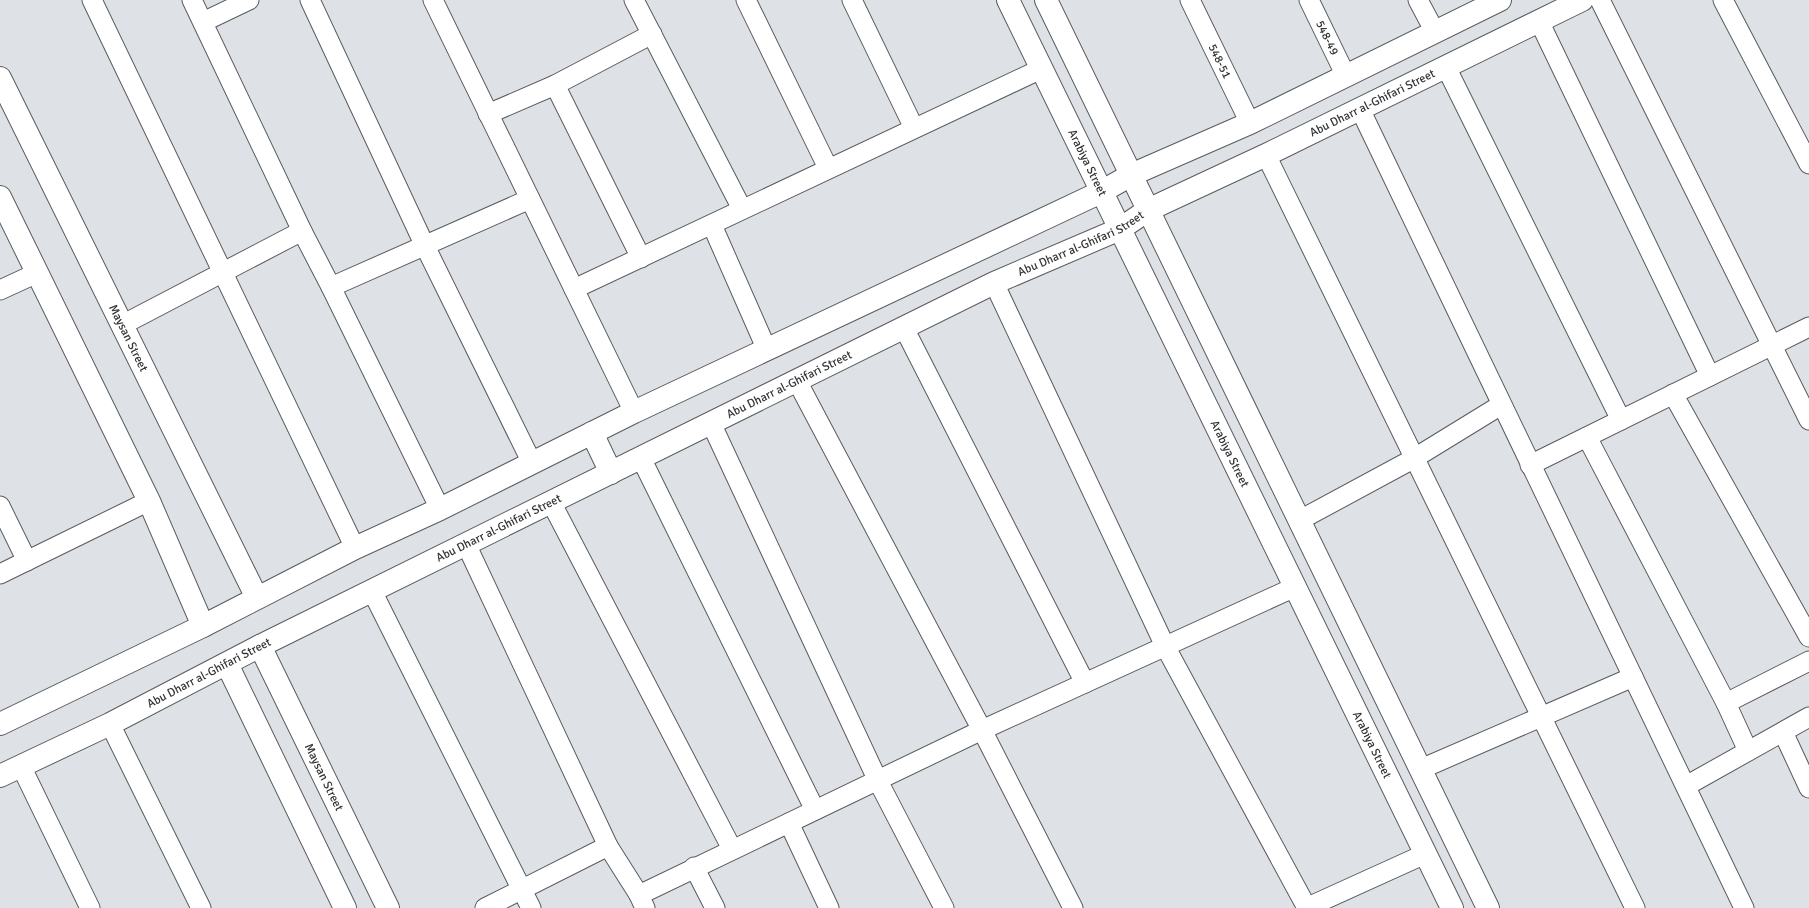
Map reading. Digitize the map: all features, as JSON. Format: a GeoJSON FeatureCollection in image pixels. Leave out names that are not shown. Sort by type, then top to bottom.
{"type":"FeatureCollection","features":[{"type":"Feature","properties":{"kind":"main road","name":"Arabiya Street"},"geometry":{"type":"LineString","coordinates":[[1008,0],[1452,908]]}},
{"type":"Feature","properties":{"kind":"main road"},"geometry":{"type":"LineString","coordinates":[[1046,0],[1488,908]]}},
{"type":"Feature","properties":{"kind":"main road"},"geometry":{"type":"LineString","coordinates":[[0,724],[203,626],[355,548],[440,509],[634,412],[1101,192],[1132,175],[1250,123],[1500,0]]}},
{"type":"Feature","properties":{"kind":"main road","name":"Abu Dharr al-Ghifari Street"},"geometry":{"type":"LineString","coordinates":[[0,776],[110,724],[260,646],[994,283],[1120,229],[1148,210],[1266,155],[1582,0]]}},
{"type":"Feature","properties":{"kind":"main road","name":"Maysan Street"},"geometry":{"type":"LineString","coordinates":[[0,78],[257,598]]}},
{"type":"Feature","properties":{"kind":"main road"},"geometry":{"type":"LineString","coordinates":[[0,197],[149,501],[203,626]]}},
{"type":"Feature","properties":{"kind":"main road"},"geometry":{"type":"LineString","coordinates":[[592,433],[611,473]]}},
{"type":"Feature","properties":{"kind":"main road","name":"Maysan Street"},"geometry":{"type":"LineString","coordinates":[[260,646],[388,908]]}},
{"type":"Feature","properties":{"kind":"main road"},"geometry":{"type":"LineString","coordinates":[[227,664],[345,908]]}},
{"type":"Feature","properties":{"kind":"street"},"geometry":{"type":"LineString","coordinates":[[92,0],[355,548]]}},
{"type":"Feature","properties":{"kind":"street"},"geometry":{"type":"LineString","coordinates":[[192,0],[302,231],[440,509]]}},
{"type":"Feature","properties":{"kind":"street"},"geometry":{"type":"LineString","coordinates":[[203,22],[249,0]]}},
{"type":"Feature","properties":{"kind":"street"},"geometry":{"type":"LineString","coordinates":[[310,0],[424,244],[532,463]]}},
{"type":"Feature","properties":{"kind":"street"},"geometry":{"type":"LineString","coordinates":[[433,0],[634,412]]}},
{"type":"Feature","properties":{"kind":"street"},"geometry":{"type":"LineString","coordinates":[[634,0],[742,209]]}},
{"type":"Feature","properties":{"kind":"street"},"geometry":{"type":"LineString","coordinates":[[746,0],[828,168]]}},
{"type":"Feature","properties":{"kind":"street"},"geometry":{"type":"LineString","coordinates":[[852,0],[914,128]]}},
{"type":"Feature","properties":{"kind":"street","name":"548-51"},"geometry":{"type":"LineString","coordinates":[[1190,0],[1250,123]]}},
{"type":"Feature","properties":{"kind":"street","name":"548-49"},"geometry":{"type":"LineString","coordinates":[[1309,0],[1346,76]]}},
{"type":"Feature","properties":{"kind":"street"},"geometry":{"type":"LineString","coordinates":[[1418,0],[1434,32]]}},
{"type":"Feature","properties":{"kind":"street"},"geometry":{"type":"LineString","coordinates":[[1600,0],[1809,420]]}},
{"type":"Feature","properties":{"kind":"street"},"geometry":{"type":"LineString","coordinates":[[1723,0],[1809,164]]}},
{"type":"Feature","properties":{"kind":"street"},"geometry":{"type":"LineString","coordinates":[[1539,21],[1710,376]]}},
{"type":"Feature","properties":{"kind":"street"},"geometry":{"type":"LineString","coordinates":[[488,114],[554,85],[652,34]]}},
{"type":"Feature","properties":{"kind":"street"},"geometry":{"type":"LineString","coordinates":[[1446,67],[1621,420]]}},
{"type":"Feature","properties":{"kind":"street"},"geometry":{"type":"LineString","coordinates":[[574,290],[828,168],[1041,69]]}},
{"type":"Feature","properties":{"kind":"street"},"geometry":{"type":"LineString","coordinates":[[554,85],[641,258]]}},
{"type":"Feature","properties":{"kind":"street"},"geometry":{"type":"LineString","coordinates":[[1360,109],[1744,908]]}},
{"type":"Feature","properties":{"kind":"street"},"geometry":{"type":"LineString","coordinates":[[1266,155],[1413,459],[1635,908]]}},
{"type":"Feature","properties":{"kind":"street"},"geometry":{"type":"LineString","coordinates":[[331,287],[424,244],[530,199]]}},
{"type":"Feature","properties":{"kind":"street"},"geometry":{"type":"LineString","coordinates":[[712,225],[767,350]]}},
{"type":"Feature","properties":{"kind":"street"},"geometry":{"type":"LineString","coordinates":[[122,325],[222,271],[302,231]]}},
{"type":"Feature","properties":{"kind":"street"},"geometry":{"type":"LineString","coordinates":[[0,290],[37,273]]}},
{"type":"Feature","properties":{"kind":"street"},"geometry":{"type":"LineString","coordinates":[[994,283],[1165,646],[1306,908],[1425,854]]}},
{"type":"Feature","properties":{"kind":"street"},"geometry":{"type":"LineString","coordinates":[[1530,464],[1809,327]]}},
{"type":"Feature","properties":{"kind":"street"},"geometry":{"type":"LineString","coordinates":[[904,328],[1085,683]]}},
{"type":"Feature","properties":{"kind":"street"},"geometry":{"type":"LineString","coordinates":[[796,381],[982,730],[1073,908]]}},
{"type":"Feature","properties":{"kind":"street"},"geometry":{"type":"LineString","coordinates":[[1673,394],[1809,637]]}},
{"type":"Feature","properties":{"kind":"street"},"geometry":{"type":"LineString","coordinates":[[1300,520],[1413,459],[1501,405]]}},
{"type":"Feature","properties":{"kind":"street"},"geometry":{"type":"LineString","coordinates":[[711,423],[878,781],[944,908]]}},
{"type":"Feature","properties":{"kind":"street"},"geometry":{"type":"LineString","coordinates":[[1587,436],[1726,703],[1748,751]]}},
{"type":"Feature","properties":{"kind":"street"},"geometry":{"type":"LineString","coordinates":[[641,458],[815,810]]}},
{"type":"Feature","properties":{"kind":"street"},"geometry":{"type":"LineString","coordinates":[[0,574],[149,501]]}},
{"type":"Feature","properties":{"kind":"street"},"geometry":{"type":"LineString","coordinates":[[552,502],[732,849]]}},
{"type":"Feature","properties":{"kind":"street"},"geometry":{"type":"LineString","coordinates":[[0,506],[27,561]]}},
{"type":"Feature","properties":{"kind":"street"},"geometry":{"type":"LineString","coordinates":[[466,544],[608,846],[642,902],[694,867],[878,781],[982,730],[1295,587]]}},
{"type":"Feature","properties":{"kind":"street"},"geometry":{"type":"LineString","coordinates":[[372,591],[531,908]]}},
{"type":"Feature","properties":{"kind":"street"},"geometry":{"type":"LineString","coordinates":[[1726,703],[1809,661]]}},
{"type":"Feature","properties":{"kind":"street"},"geometry":{"type":"LineString","coordinates":[[1421,769],[1540,716],[1633,677]]}},
{"type":"Feature","properties":{"kind":"street"},"geometry":{"type":"LineString","coordinates":[[1686,786],[1809,717]]}},
{"type":"Feature","properties":{"kind":"street"},"geometry":{"type":"LineString","coordinates":[[110,724],[201,908]]}},
{"type":"Feature","properties":{"kind":"street"},"geometry":{"type":"LineString","coordinates":[[1783,732],[1809,788]]}},
{"type":"Feature","properties":{"kind":"street"},"geometry":{"type":"LineString","coordinates":[[21,766],[90,908]]}},
{"type":"Feature","properties":{"kind":"street"},"geometry":{"type":"LineString","coordinates":[[789,823],[829,908]]}},
{"type":"Feature","properties":{"kind":"street"},"geometry":{"type":"LineString","coordinates":[[485,908],[608,846]]}},
{"type":"Feature","properties":{"kind":"street"},"geometry":{"type":"LineString","coordinates":[[694,867],[715,908]]}}]}
